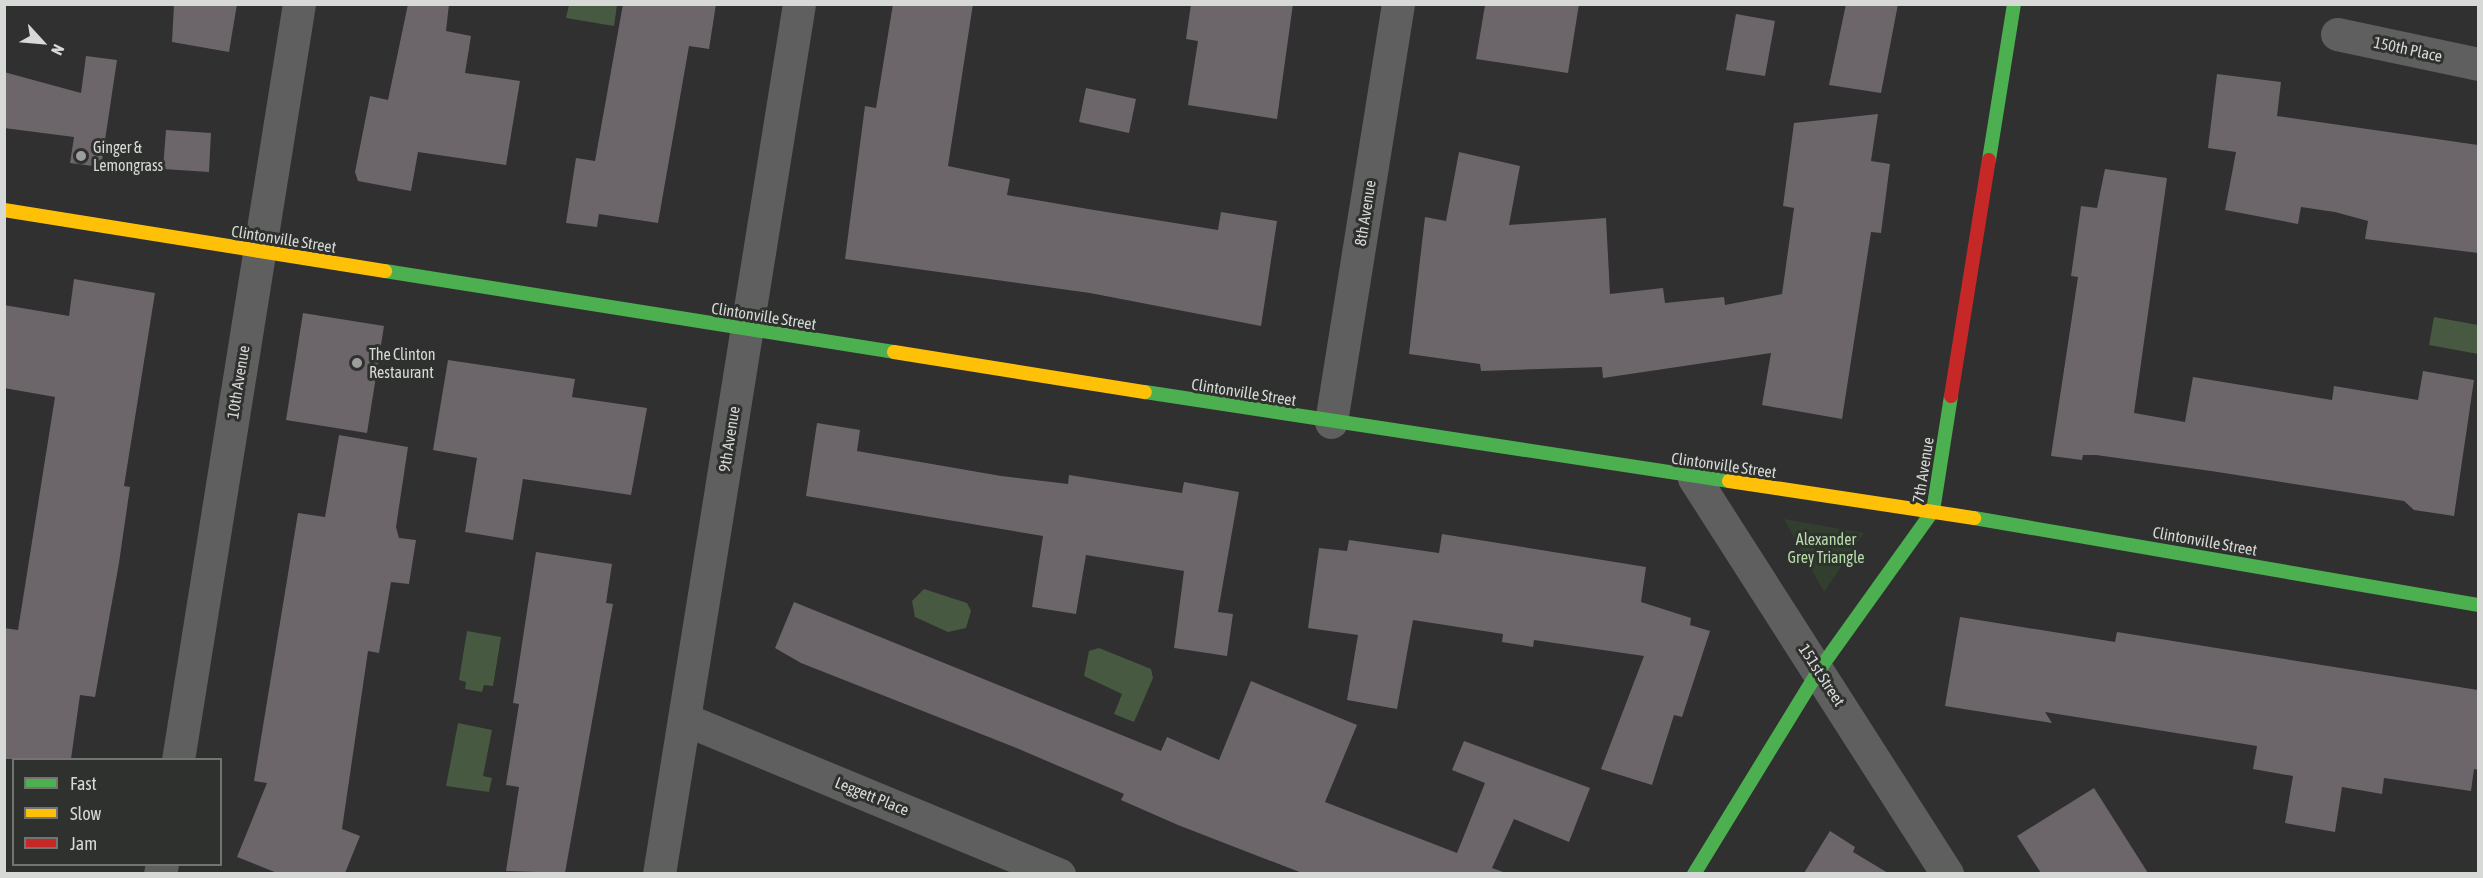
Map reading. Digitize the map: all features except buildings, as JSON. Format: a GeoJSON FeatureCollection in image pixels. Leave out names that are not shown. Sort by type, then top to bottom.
{"type":"FeatureCollection","features":[{"type":"Feature","properties":{"kind":"street","name":"10th Avenue"},"geometry":{"type":"LineString","coordinates":[[178,758],[299,4]]}},
{"type":"Feature","properties":{"kind":"street","name":"9th Avenue"},"geometry":{"type":"LineString","coordinates":[[659,873],[799,4]]}},
{"type":"Feature","properties":{"kind":"street","name":"8th Avenue"},"geometry":{"type":"LineString","coordinates":[[1331,422],[1398,4]]}},
{"type":"Feature","properties":{"kind":"street","name":"7th Avenue"},"geometry":{"type":"LineString","coordinates":[[1694,873],[1819,670],[1933,512],[2014,4]]}},
{"type":"Feature","properties":{"kind":"street","name":"150th Place"},"geometry":{"type":"LineString","coordinates":[[2337,34],[2478,64]]}},
{"type":"Feature","properties":{"kind":"street","name":"Clintonville Street"},"geometry":{"type":"LineString","coordinates":[[4,210],[1331,422],[1933,512],[2478,605]]}},
{"type":"Feature","properties":{"kind":"street","name":"151st Street"},"geometry":{"type":"LineString","coordinates":[[1694,478],[1947,873]]}},
{"type":"Feature","properties":{"kind":"street","name":"Leggett Place"},"geometry":{"type":"LineString","coordinates":[[684,719],[1059,873]]}},
{"type":"Feature","properties":{"kind":"green space","name":"Alexander Grey Triangle"},"geometry":{"type":"Polygon","coordinates":[[[1784,519],[1864,533],[1824,592],[1784,519]]]}},
{"type":"Feature","properties":{"kind":"shaded area"},"geometry":{"type":"Polygon","coordinates":[[[569,5],[617,5],[614,26],[566,18],[569,5]]]}},
{"type":"Feature","properties":{"kind":"shaded area"},"geometry":{"type":"Polygon","coordinates":[[[2434,317],[2478,325],[2478,354],[2429,345],[2434,317]]]}},
{"type":"Feature","properties":{"kind":"shaded area"},"geometry":{"type":"Polygon","coordinates":[[[924,589],[967,603],[971,611],[966,628],[948,632],[915,617],[912,601],[924,589]]]}},
{"type":"Feature","properties":{"kind":"shaded area"},"geometry":{"type":"Polygon","coordinates":[[[467,631],[501,637],[493,686],[484,685],[482,692],[465,689],[466,682],[459,680],[467,631]]]}},
{"type":"Feature","properties":{"kind":"shaded area"},"geometry":{"type":"Polygon","coordinates":[[[1099,648],[1151,669],[1153,678],[1134,722],[1114,714],[1122,694],[1084,676],[1089,651],[1099,648]]]}},
{"type":"Feature","properties":{"kind":"shaded area"},"geometry":{"type":"Polygon","coordinates":[[[458,723],[492,730],[483,776],[492,778],[489,792],[446,786],[458,723]]]}},
{"type":"Feature","properties":{"kind":"traffic: fast"},"geometry":{"type":"LineString","coordinates":[[1989,160],[2014,4]]}},
{"type":"Feature","properties":{"kind":"traffic: fast"},"geometry":{"type":"LineString","coordinates":[[385,271],[894,352]]}},
{"type":"Feature","properties":{"kind":"traffic: fast"},"geometry":{"type":"LineString","coordinates":[[1145,392],[1729,481]]}},
{"type":"Feature","properties":{"kind":"traffic: fast"},"geometry":{"type":"LineString","coordinates":[[1694,874],[1819,670],[1933,511],[1951,396]]}},
{"type":"Feature","properties":{"kind":"traffic: fast"},"geometry":{"type":"LineString","coordinates":[[1974,518],[2478,605]]}},
{"type":"Feature","properties":{"kind":"traffic: slow"},"geometry":{"type":"LineString","coordinates":[[4,210],[385,271]]}},
{"type":"Feature","properties":{"kind":"traffic: slow"},"geometry":{"type":"LineString","coordinates":[[894,352],[1145,392]]}},
{"type":"Feature","properties":{"kind":"traffic: slow"},"geometry":{"type":"LineString","coordinates":[[1729,481],[1974,518]]}},
{"type":"Feature","properties":{"kind":"traffic: jam"},"geometry":{"type":"LineString","coordinates":[[1951,396],[1989,160]]}},
{"type":"Feature","properties":{"kind":"place","name":"Ginger & Lemongrass"},"geometry":{"type":"Point","coordinates":[81,156]}},
{"type":"Feature","properties":{"kind":"place","name":"The Clinton Restaurant"},"geometry":{"type":"Point","coordinates":[357,363]}}]}
